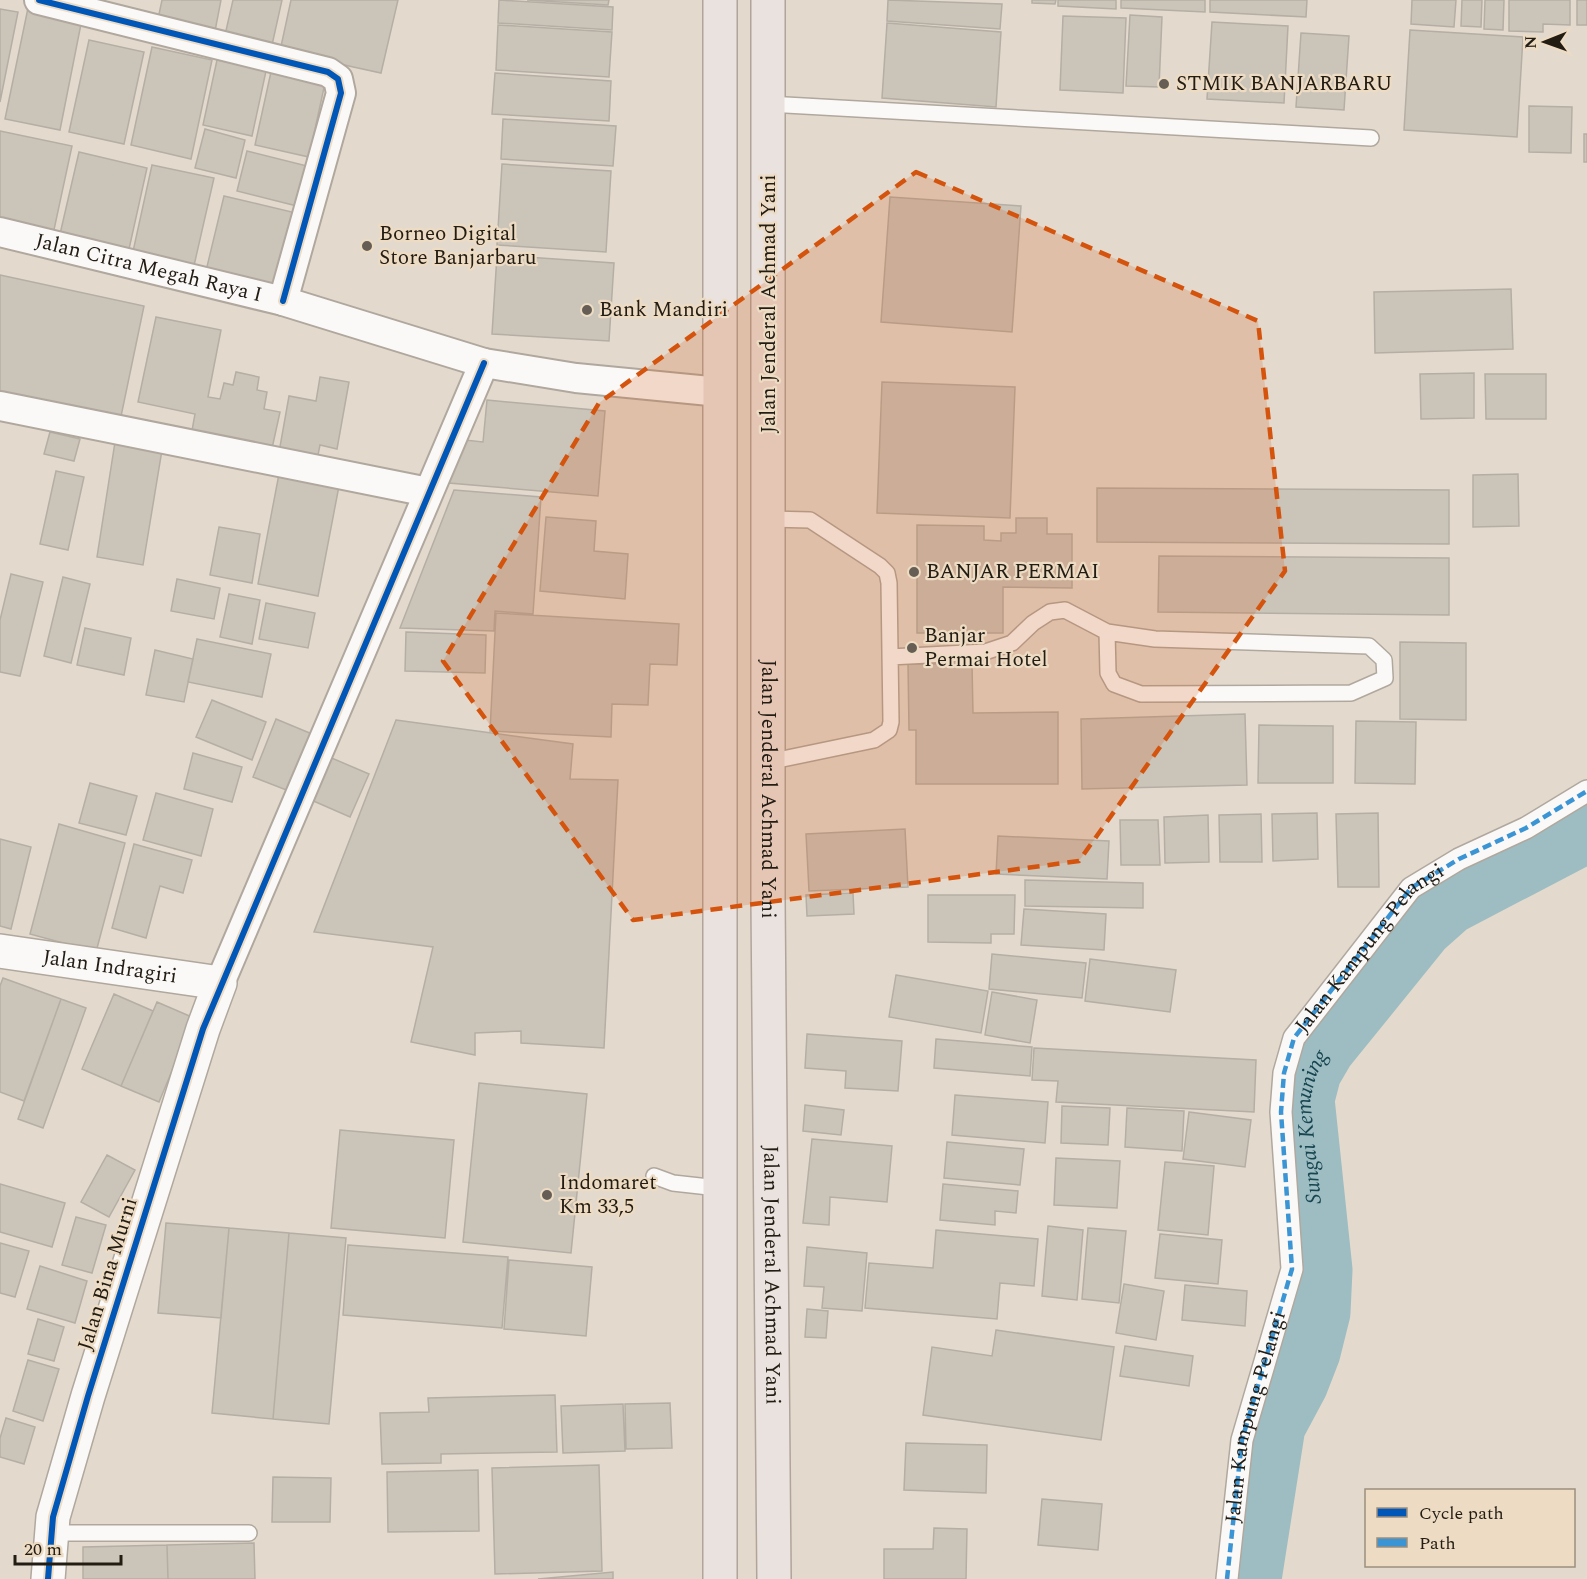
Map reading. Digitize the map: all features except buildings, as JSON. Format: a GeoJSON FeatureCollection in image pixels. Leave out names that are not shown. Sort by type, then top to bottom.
{"type":"FeatureCollection","features":[{"type":"Feature","properties":{"kind":"highway"},"geometry":{"type":"LineString","coordinates":[[720,0],[718,1188],[720,1579]]}},
{"type":"Feature","properties":{"kind":"highway","name":"Jalan Jenderal Achmad Yani"},"geometry":{"type":"LineString","coordinates":[[768,0],[768,900],[774,1579]]}},
{"type":"Feature","properties":{"kind":"highway"},"geometry":{"type":"LineString","coordinates":[[719,899],[768,900]]}},
{"type":"Feature","properties":{"kind":"highway"},"geometry":{"type":"LineString","coordinates":[[718,1259],[770,1258]]}},
{"type":"Feature","properties":{"kind":"street"},"geometry":{"type":"LineString","coordinates":[[39,0],[328,72],[338,79],[340,93],[283,302]]}},
{"type":"Feature","properties":{"kind":"street","name":"Jalan Citra Megah Raya I"},"geometry":{"type":"LineString","coordinates":[[0,232],[283,302],[484,363],[576,378],[720,392]]}},
{"type":"Feature","properties":{"kind":"street"},"geometry":{"type":"LineString","coordinates":[[220,983],[484,363]]}},
{"type":"Feature","properties":{"kind":"street"},"geometry":{"type":"LineString","coordinates":[[0,406],[429,492]]}},
{"type":"Feature","properties":{"kind":"street","name":"Jalan Kampung Pelangi"},"geometry":{"type":"LineString","coordinates":[[1227,1579],[1242,1440],[1292,1269],[1281,1112],[1284,1073],[1294,1038],[1411,888],[1459,859],[1526,828],[1587,791]]}},
{"type":"Feature","properties":{"kind":"street","name":"Jalan Indragiri"},"geometry":{"type":"LineString","coordinates":[[0,951],[220,983]]}},
{"type":"Feature","properties":{"kind":"street","name":"Jalan Bina Murni"},"geometry":{"type":"LineString","coordinates":[[48,1579],[53,1517],[88,1396],[199,1040],[220,983]]}},
{"type":"Feature","properties":{"kind":"lane"},"geometry":{"type":"LineString","coordinates":[[768,104],[1371,138]]}},
{"type":"Feature","properties":{"kind":"lane"},"geometry":{"type":"LineString","coordinates":[[768,762],[874,740],[883,735],[891,722],[890,583],[887,573],[810,520],[769,519]]}},
{"type":"Feature","properties":{"kind":"lane"},"geometry":{"type":"LineString","coordinates":[[890,657],[985,652],[1012,643],[1033,623],[1050,612],[1065,610],[1107,632],[1155,639],[1369,646],[1384,660],[1384,678],[1351,693],[1141,694],[1114,684],[1108,673],[1107,632]]}},
{"type":"Feature","properties":{"kind":"lane"},"geometry":{"type":"LineString","coordinates":[[654,1176],[673,1183],[718,1188]]}},
{"type":"Feature","properties":{"kind":"lane"},"geometry":{"type":"LineString","coordinates":[[52,1533],[249,1533]]}},
{"type":"Feature","properties":{"kind":"highlighted area"},"geometry":{"type":"Polygon","coordinates":[[[916,172],[1258,321],[1285,571],[1079,861],[633,920],[443,661],[599,403],[916,172]]]}},
{"type":"Feature","properties":{"kind":"waterway","name":"Sungai Kemuning"},"geometry":{"type":"LineString","coordinates":[[1250,1579],[1274,1426],[1297,1383],[1309,1352],[1319,1312],[1321,1270],[1303,1099],[1310,1072],[1324,1048],[1422,927],[1449,903],[1587,831]]}},
{"type":"Feature","properties":{"kind":"marked path"},"geometry":{"type":"LineString","coordinates":[[1227,1579],[1242,1440],[1292,1269],[1281,1112],[1284,1073],[1294,1038],[1411,888],[1459,859],[1526,828],[1587,791]]}},
{"type":"Feature","properties":{"kind":"cycle path"},"geometry":{"type":"LineString","coordinates":[[39,0],[328,72],[338,79],[341,93],[283,301]]}},
{"type":"Feature","properties":{"kind":"cycle path"},"geometry":{"type":"LineString","coordinates":[[48,1579],[53,1517],[88,1396],[203,1029],[484,363]]}},
{"type":"Feature","properties":{"kind":"place","name":"STMIK BANJARBARU"},"geometry":{"type":"Point","coordinates":[1164,84]}},
{"type":"Feature","properties":{"kind":"place","name":"Borneo Digital Store Banjarbaru"},"geometry":{"type":"Point","coordinates":[367,246]}},
{"type":"Feature","properties":{"kind":"place","name":"Bank Mandiri"},"geometry":{"type":"Point","coordinates":[587,310]}},
{"type":"Feature","properties":{"kind":"place","name":"BANJAR PERMAI"},"geometry":{"type":"Point","coordinates":[914,572]}},
{"type":"Feature","properties":{"kind":"place","name":"Banjar Permai Hotel"},"geometry":{"type":"Point","coordinates":[912,648]}},
{"type":"Feature","properties":{"kind":"place","name":"Indomaret Km 33,5"},"geometry":{"type":"Point","coordinates":[547,1195]}}]}
